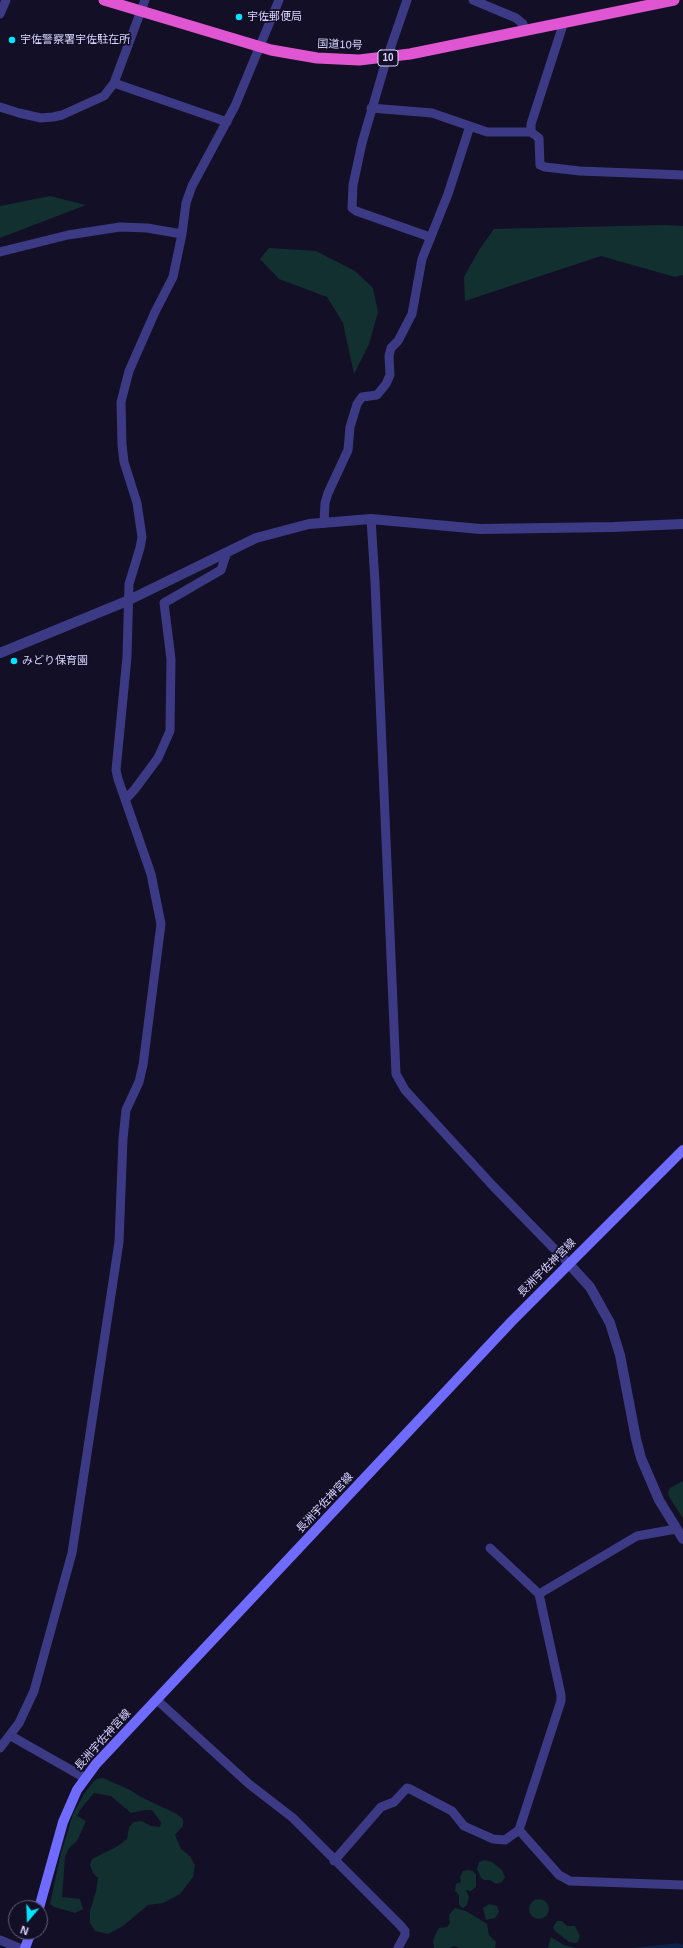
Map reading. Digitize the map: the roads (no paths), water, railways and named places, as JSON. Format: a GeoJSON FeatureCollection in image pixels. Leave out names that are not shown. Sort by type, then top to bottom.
{"type":"FeatureCollection","features":[{"type":"Feature","properties":{"kind":"highway","name":"国道10号"},"geometry":{"type":"LineString","coordinates":[[104,0],[260,47],[317,58],[359,60],[387,58],[674,0]]}},
{"type":"Feature","properties":{"kind":"main road","name":"長洲宇佐神宮線"},"geometry":{"type":"LineString","coordinates":[[41,1900],[63,1822],[73,1798],[85,1778],[103,1756],[506,1327],[568,1263],[683,1150]]}},
{"type":"Feature","properties":{"kind":"street"},"geometry":{"type":"LineString","coordinates":[[0,14],[6,0]]}},
{"type":"Feature","properties":{"kind":"street"},"geometry":{"type":"LineString","coordinates":[[0,107],[41,118],[53,117],[97,100],[110,90],[114,83],[144,0]]}},
{"type":"Feature","properties":{"kind":"street"},"geometry":{"type":"LineString","coordinates":[[0,1748],[11,1736],[26,1710],[34,1691],[65,1581],[76,1529],[119,1242],[123,1139],[126,1110],[139,1082],[143,1065],[159,947],[161,924],[155,888],[118,779],[116,764],[127,657],[129,584],[142,537],[137,502],[124,462],[121,402],[129,371],[155,312],[173,277],[182,234],[186,203],[192,186],[227,122],[279,0]]}},
{"type":"Feature","properties":{"kind":"street"},"geometry":{"type":"LineString","coordinates":[[407,0],[371,108],[356,167],[352,208],[356,211],[430,237]]}},
{"type":"Feature","properties":{"kind":"street"},"geometry":{"type":"LineString","coordinates":[[473,0],[516,18],[523,24],[525,31]]}},
{"type":"Feature","properties":{"kind":"street"},"geometry":{"type":"LineString","coordinates":[[531,132],[531,124],[562,28],[561,23]]}},
{"type":"Feature","properties":{"kind":"street"},"geometry":{"type":"LineString","coordinates":[[114,83],[227,122]]}},
{"type":"Feature","properties":{"kind":"street"},"geometry":{"type":"LineString","coordinates":[[371,108],[432,113],[487,132],[531,132],[539,138],[540,166],[580,171],[647,172],[655,175],[683,175]]}},
{"type":"Feature","properties":{"kind":"street"},"geometry":{"type":"LineString","coordinates":[[324,522],[325,503],[328,493],[348,450],[350,427],[357,404],[362,397],[376,395],[386,384],[390,375],[389,356],[391,348],[398,341],[412,314],[422,259],[448,194],[470,126]]}},
{"type":"Feature","properties":{"kind":"street"},"geometry":{"type":"LineString","coordinates":[[0,252],[68,235],[120,227],[147,228],[182,234]]}},
{"type":"Feature","properties":{"kind":"street"},"geometry":{"type":"LineString","coordinates":[[0,653],[128,601],[228,552],[274,532],[309,524],[371,519],[480,529],[613,527],[683,524]]}},
{"type":"Feature","properties":{"kind":"street"},"geometry":{"type":"LineString","coordinates":[[371,519],[396,1074],[405,1090],[493,1186],[590,1287],[610,1323],[620,1355],[641,1458],[659,1500],[683,1539]]}},
{"type":"Feature","properties":{"kind":"street"},"geometry":{"type":"LineString","coordinates":[[125,800],[158,758],[170,731],[172,666],[164,603],[221,570],[228,552]]}},
{"type":"Feature","properties":{"kind":"street"},"geometry":{"type":"LineString","coordinates":[[539,1594],[632,1539],[676,1529]]}},
{"type":"Feature","properties":{"kind":"street"},"geometry":{"type":"LineString","coordinates":[[334,1861],[381,1807],[394,1802],[407,1788],[452,1811],[464,1826],[493,1839],[505,1840],[519,1830],[561,1701],[560,1688],[539,1594],[490,1548]]}},
{"type":"Feature","properties":{"kind":"street"},"geometry":{"type":"LineString","coordinates":[[156,1700],[249,1784],[293,1818],[405,1931],[404,1939],[398,1948]]}},
{"type":"Feature","properties":{"kind":"street"},"geometry":{"type":"LineString","coordinates":[[11,1736],[85,1778]]}},
{"type":"Feature","properties":{"kind":"street"},"geometry":{"type":"LineString","coordinates":[[519,1830],[559,1876],[570,1881],[683,1884]]}},
{"type":"Feature","properties":{"kind":"street"},"geometry":{"type":"LineString","coordinates":[[0,1940],[19,1948]]}},
{"type":"Feature","properties":{"kind":"water"},"geometry":{"type":"Polygon","coordinates":[[[678,1943],[683,1945],[683,1948],[632,1948],[678,1943]]]}},
{"type":"Feature","properties":{"kind":"place","name":"宇佐郵便局"},"geometry":{"type":"Point","coordinates":[239,17]}},
{"type":"Feature","properties":{"kind":"place","name":"宇佐警察署宇佐駐在所"},"geometry":{"type":"Point","coordinates":[12,40]}},
{"type":"Feature","properties":{"kind":"place","name":"みどり保育園"},"geometry":{"type":"Point","coordinates":[14,661]}}]}
